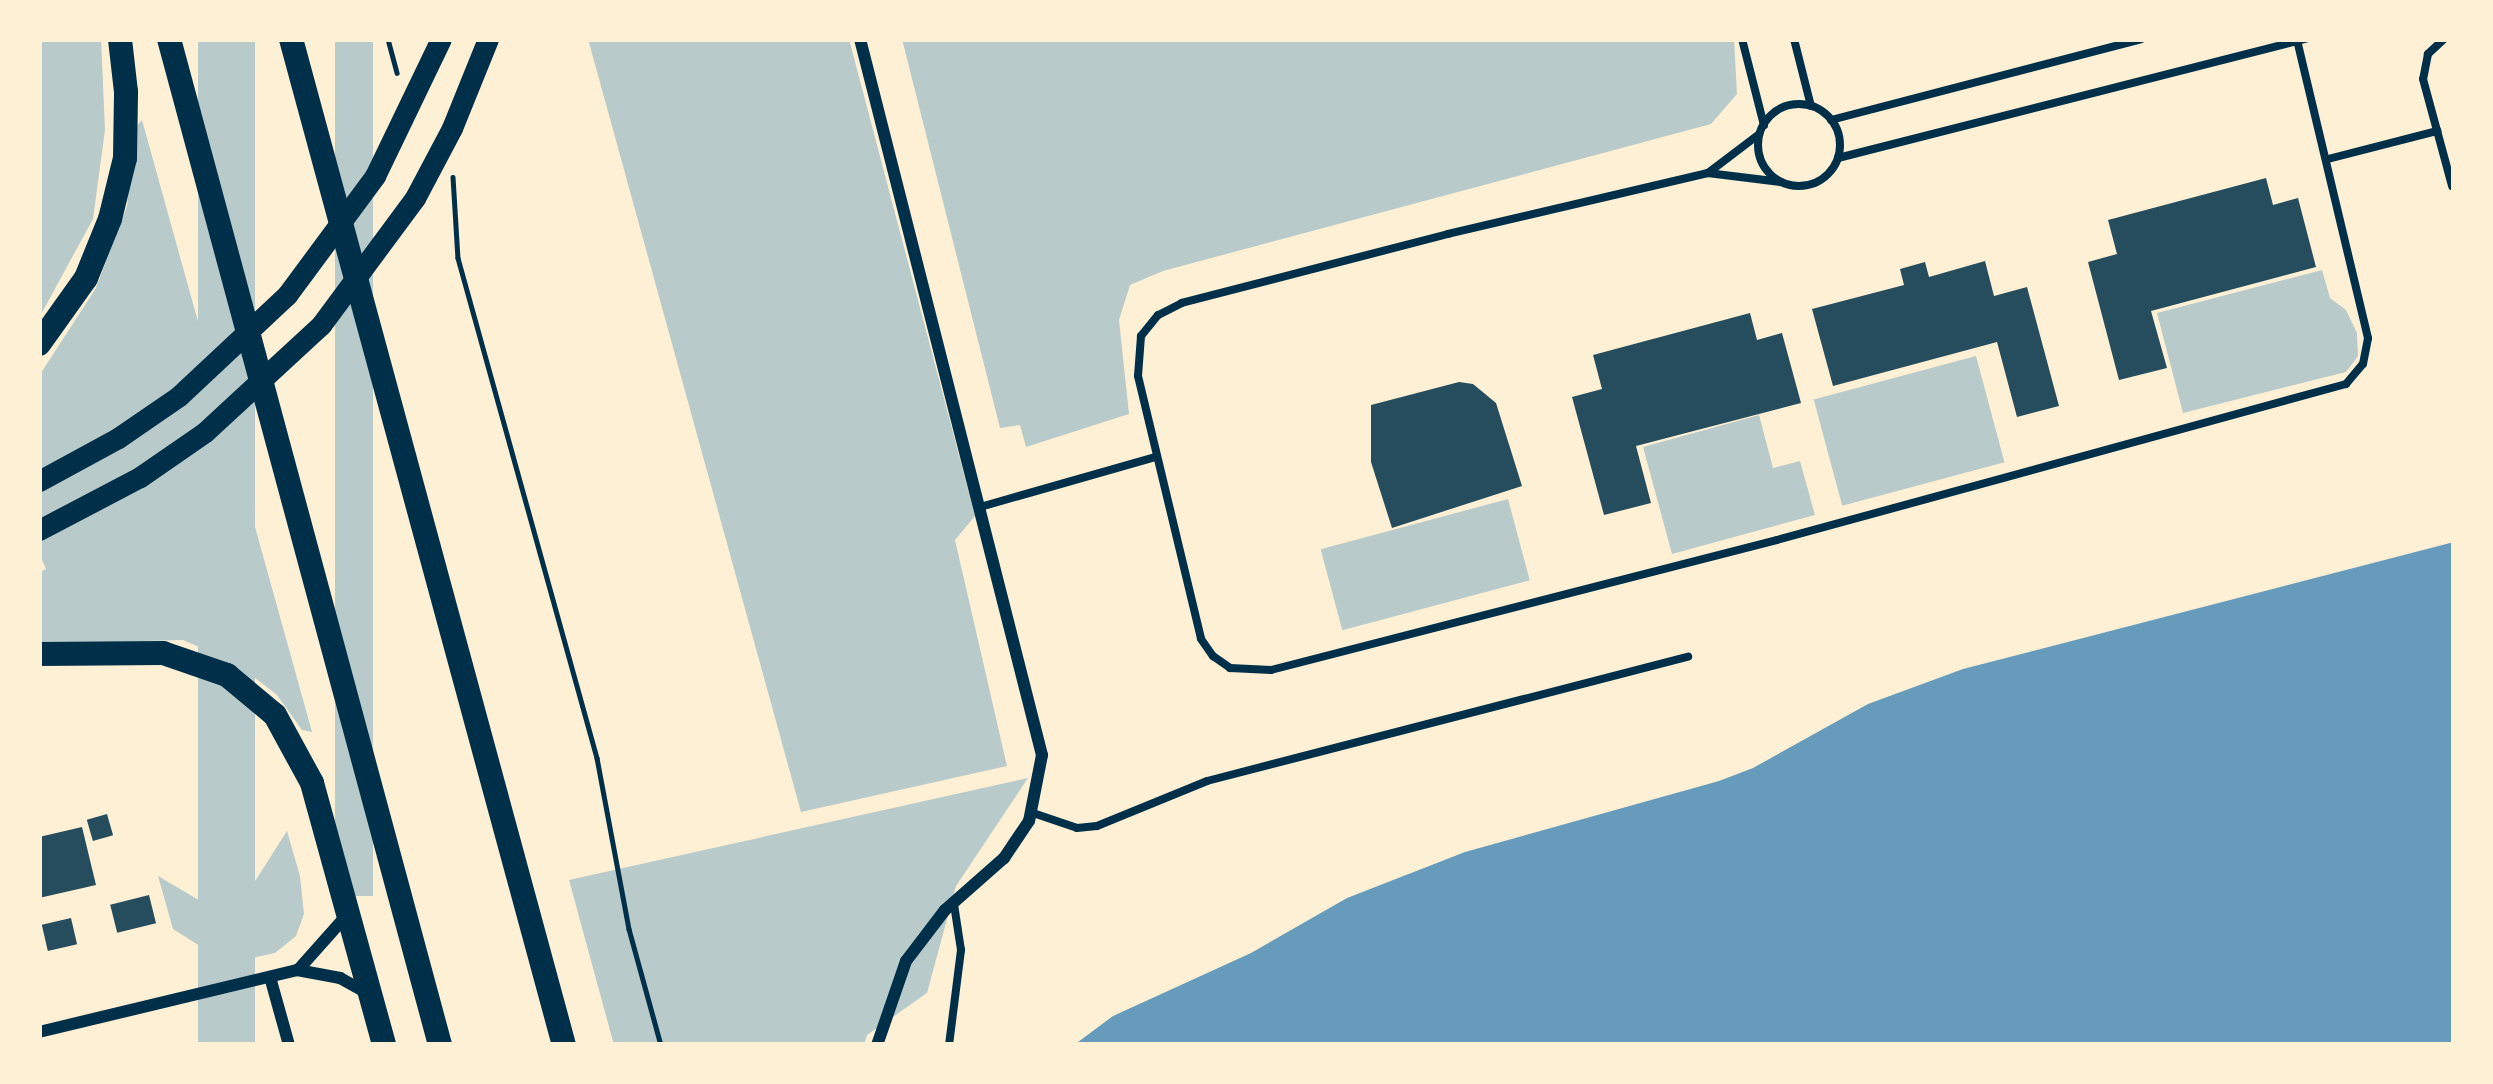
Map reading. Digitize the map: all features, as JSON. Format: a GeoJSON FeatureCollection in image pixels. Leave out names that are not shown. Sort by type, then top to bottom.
{"type":"FeatureCollection","features":[{"type":"Feature","properties":{"kind":"highway"},"geometry":{"type":"LineString","coordinates":[[39,344],[86,278],[110,219],[125,158],[127,92],[120,39]]}},
{"type":"Feature","properties":{"kind":"highway"},"geometry":{"type":"LineString","coordinates":[[169,39],[440,1045]]}},
{"type":"Feature","properties":{"kind":"highway"},"geometry":{"type":"LineString","coordinates":[[291,39],[564,1045]]}},
{"type":"Feature","properties":{"kind":"highway"},"geometry":{"type":"LineString","coordinates":[[39,655],[163,652],[199,662],[254,694],[295,742],[312,783],[383,1045]]}},
{"type":"Feature","properties":{"kind":"main road"},"geometry":{"type":"LineString","coordinates":[[39,481],[118,438],[178,396],[287,295],[375,176],[441,39]]}},
{"type":"Feature","properties":{"kind":"main road"},"geometry":{"type":"LineString","coordinates":[[39,530],[140,477],[205,433],[321,325],[415,198],[452,128],[488,39]]}},
{"type":"Feature","properties":{"kind":"street"},"geometry":{"type":"LineString","coordinates":[[860,39],[1042,755],[1033,813],[1004,858],[954,902],[906,961],[877,1045]]}},
{"type":"Feature","properties":{"kind":"street"},"geometry":{"type":"LineString","coordinates":[[297,970],[346,916]]}},
{"type":"Feature","properties":{"kind":"street"},"geometry":{"type":"LineString","coordinates":[[39,1032],[297,970],[340,978],[368,994]]}},
{"type":"Feature","properties":{"kind":"street"},"geometry":{"type":"LineString","coordinates":[[270,977],[289,1045]]}},
{"type":"Feature","properties":{"kind":"lane"},"geometry":{"type":"LineString","coordinates":[[1742,39],[1761,130],[1762,162],[1781,182]]}},
{"type":"Feature","properties":{"kind":"lane"},"geometry":{"type":"LineString","coordinates":[[1793,39],[1811,106]]}},
{"type":"Feature","properties":{"kind":"lane"},"geometry":{"type":"LineString","coordinates":[[1831,120],[2140,39]]}},
{"type":"Feature","properties":{"kind":"lane"},"geometry":{"type":"LineString","coordinates":[[2444,39],[2424,66],[2452,186]]}},
{"type":"Feature","properties":{"kind":"lane"},"geometry":{"type":"LineString","coordinates":[[1708,172],[1784,107],[1811,106],[1831,120],[1839,138],[1838,158],[1828,175],[1811,185],[1708,172],[1169,308],[1148,324],[1137,349],[1155,457],[1201,639],[1230,668],[1271,670],[1778,540],[2346,384],[2363,364],[2368,338],[2300,40],[1838,158]]}},
{"type":"Feature","properties":{"kind":"lane"},"geometry":{"type":"LineString","coordinates":[[2327,159],[2437,131]]}},
{"type":"Feature","properties":{"kind":"lane"},"geometry":{"type":"LineString","coordinates":[[980,507],[1155,457]]}},
{"type":"Feature","properties":{"kind":"lane"},"geometry":{"type":"LineString","coordinates":[[1033,813],[1080,829],[1097,826],[1207,781],[1688,657]]}},
{"type":"Feature","properties":{"kind":"lane"},"geometry":{"type":"LineString","coordinates":[[950,1045],[961,950],[954,902]]}},
{"type":"Feature","properties":{"kind":"path"},"geometry":{"type":"LineString","coordinates":[[388,39],[406,87]]}},
{"type":"Feature","properties":{"kind":"path"},"geometry":{"type":"LineString","coordinates":[[452,169],[458,259],[597,758],[629,929],[661,1045]]}},
{"type":"Feature","properties":{"kind":"shaded area"},"geometry":{"type":"Polygon","coordinates":[[[39,39],[101,39],[105,130],[93,219],[39,318],[39,39]]]}},
{"type":"Feature","properties":{"kind":"shaded area"},"geometry":{"type":"Polygon","coordinates":[[[198,39],[255,39],[255,1045],[198,1045],[198,39]]]}},
{"type":"Feature","properties":{"kind":"shaded area"},"geometry":{"type":"Polygon","coordinates":[[[335,39],[373,39],[373,896],[335,896],[335,39]]]}},
{"type":"Feature","properties":{"kind":"shaded area"},"geometry":{"type":"Polygon","coordinates":[[[588,39],[849,39],[975,516],[955,540],[1007,766],[801,812],[588,39]]]}},
{"type":"Feature","properties":{"kind":"shaded area"},"geometry":{"type":"Polygon","coordinates":[[[902,39],[1734,39],[1737,94],[1711,124],[1163,271],[1130,285],[1119,320],[1129,414],[1026,447],[1020,425],[1000,428],[902,39]]]}},
{"type":"Feature","properties":{"kind":"shaded area"},"geometry":{"type":"Polygon","coordinates":[[[142,120],[312,732],[302,730],[277,695],[236,663],[183,640],[39,644],[39,572],[46,569],[39,553],[39,376],[96,288],[127,206],[134,129],[142,120]]]}},
{"type":"Feature","properties":{"kind":"shaded area"},"geometry":{"type":"Polygon","coordinates":[[[2322,270],[2330,298],[2346,310],[2357,333],[2358,356],[2346,372],[2183,413],[2157,313],[2322,270]]]}},
{"type":"Feature","properties":{"kind":"shaded area"},"geometry":{"type":"Polygon","coordinates":[[[1976,356],[2004,462],[1842,506],[1814,399],[1976,356]]]}},
{"type":"Feature","properties":{"kind":"shaded area"},"geometry":{"type":"Polygon","coordinates":[[[1759,415],[1773,468],[1800,461],[1815,515],[1672,554],[1643,447],[1759,415]]]}},
{"type":"Feature","properties":{"kind":"shaded area"},"geometry":{"type":"Polygon","coordinates":[[[1508,499],[1530,580],[1342,630],[1321,549],[1508,499]]]}},
{"type":"Feature","properties":{"kind":"shaded area"},"geometry":{"type":"Polygon","coordinates":[[[1028,778],[956,886],[927,993],[867,1035],[864,1045],[614,1045],[569,880],[1028,778]]]}},
{"type":"Feature","properties":{"kind":"shaded area"},"geometry":{"type":"Polygon","coordinates":[[[287,831],[300,876],[304,914],[296,936],[275,953],[227,963],[173,929],[158,876],[231,919],[287,831]]]}},
{"type":"Feature","properties":{"kind":"water"},"geometry":{"type":"Polygon","coordinates":[[[2454,542],[2454,1045],[1074,1045],[1113,1016],[1251,953],[1347,898],[1465,852],[1719,781],[1753,768],[1868,704],[1963,669],[2454,542]]]}},
{"type":"Feature","properties":{"kind":"building"},"geometry":{"type":"Polygon","coordinates":[[[2266,178],[2273,205],[2298,198],[2316,267],[2151,311],[2167,368],[2119,380],[2088,262],[2117,254],[2108,220],[2266,178]]]}},
{"type":"Feature","properties":{"kind":"building"},"geometry":{"type":"Polygon","coordinates":[[[1985,261],[1994,296],[2027,287],[2059,406],[2017,417],[1997,342],[1833,386],[1812,309],[1904,285],[1900,269],[1925,262],[1929,277],[1985,261]]]}},
{"type":"Feature","properties":{"kind":"building"},"geometry":{"type":"Polygon","coordinates":[[[1750,313],[1757,340],[1782,333],[1801,403],[1636,446],[1651,503],[1604,515],[1572,397],[1602,389],[1593,355],[1750,313]]]}},
{"type":"Feature","properties":{"kind":"building"},"geometry":{"type":"Polygon","coordinates":[[[1459,382],[1473,384],[1496,403],[1522,486],[1392,528],[1371,462],[1371,405],[1459,382]]]}},
{"type":"Feature","properties":{"kind":"building"},"geometry":{"type":"Polygon","coordinates":[[[107,814],[113,835],[93,841],[87,820],[107,814]]]}},
{"type":"Feature","properties":{"kind":"building"},"geometry":{"type":"Polygon","coordinates":[[[82,827],[96,885],[39,898],[39,837],[82,827]]]}},
{"type":"Feature","properties":{"kind":"building"},"geometry":{"type":"Polygon","coordinates":[[[149,895],[156,923],[117,933],[110,905],[149,895]]]}},
{"type":"Feature","properties":{"kind":"building"},"geometry":{"type":"Polygon","coordinates":[[[71,918],[77,944],[48,951],[42,925],[71,918]]]}}]}
